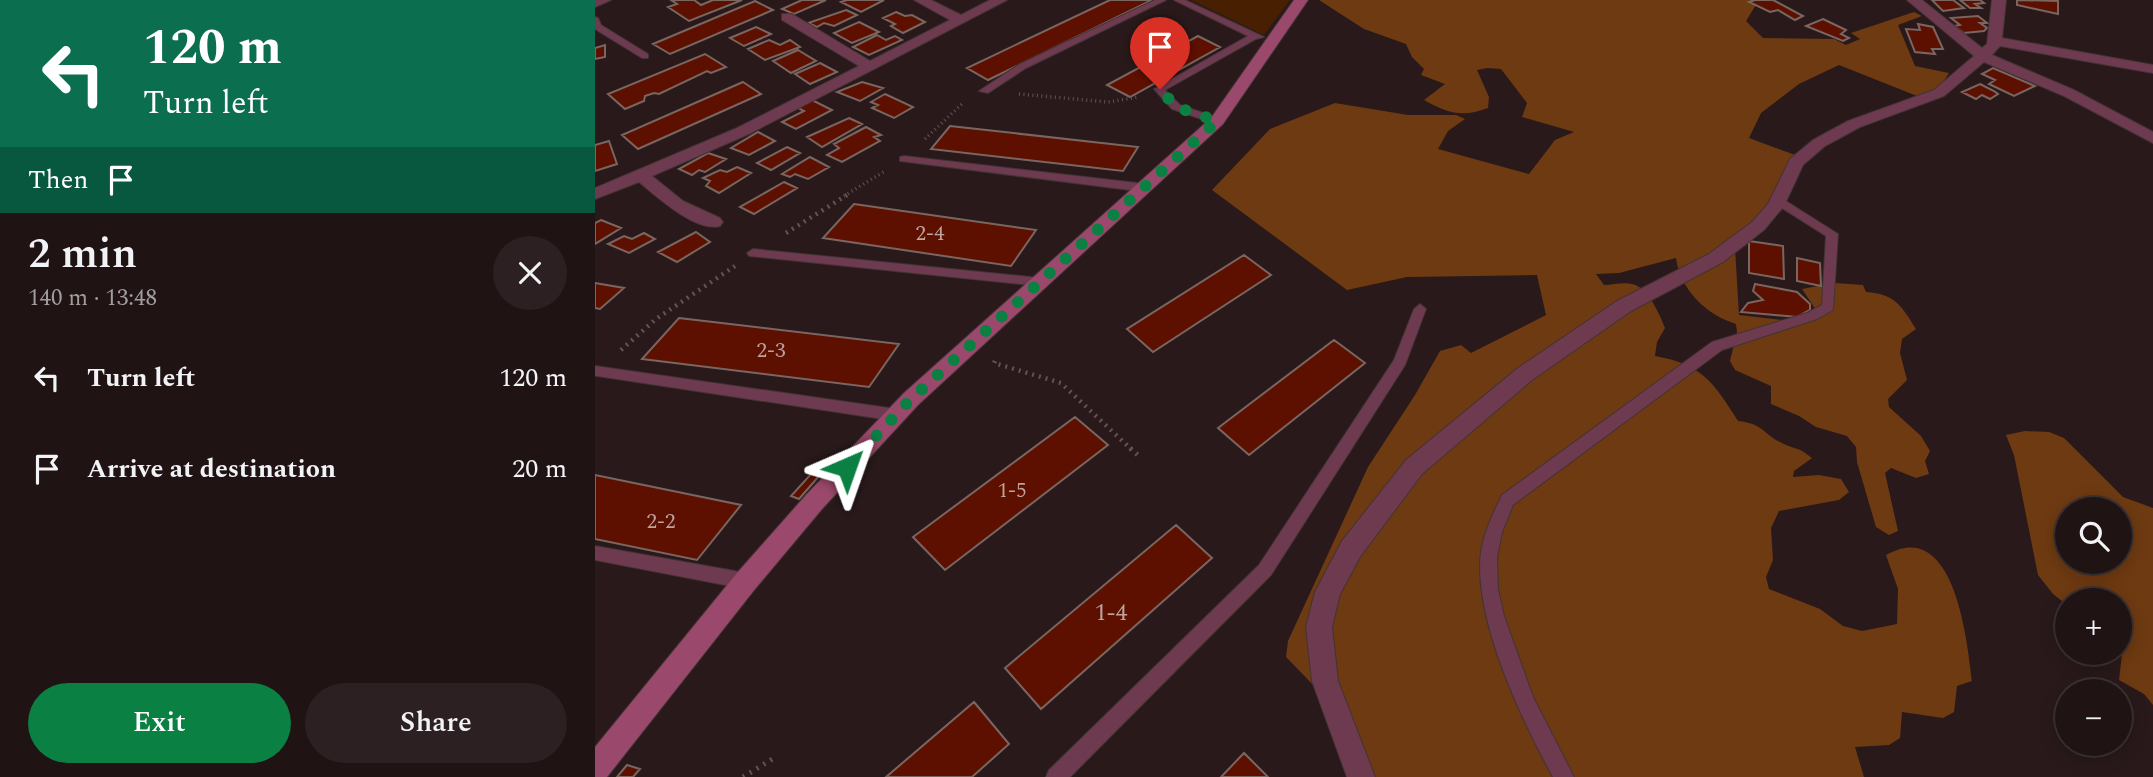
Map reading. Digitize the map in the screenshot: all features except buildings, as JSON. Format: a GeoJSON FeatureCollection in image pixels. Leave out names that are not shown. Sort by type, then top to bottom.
{"type":"FeatureCollection","features":[{"type":"Feature","properties":{"kind":"street"},"geometry":{"type":"LineString","coordinates":[[921,0],[961,20]]}},
{"type":"Feature","properties":{"kind":"street"},"geometry":{"type":"LineString","coordinates":[[598,196],[743,131],[1000,0]]}},
{"type":"Feature","properties":{"kind":"street"},"geometry":{"type":"LineString","coordinates":[[595,769],[746,581],[814,502],[896,415],[1217,121],[1263,40],[1301,0]]}},
{"type":"Feature","properties":{"kind":"street"},"geometry":{"type":"LineString","coordinates":[[1914,0],[1989,49],[2153,138]]}},
{"type":"Feature","properties":{"kind":"street"},"geometry":{"type":"LineString","coordinates":[[1361,777],[1325,681],[1319,627],[1328,592],[1351,549],[1414,467],[1525,374],[1624,306],[1716,258],[1758,226],[1778,200],[1796,163],[1819,143],[1854,124],[1939,93],[1989,49],[1999,17],[1999,0]]}},
{"type":"Feature","properties":{"kind":"street"},"geometry":{"type":"LineString","coordinates":[[786,17],[869,66]]}},
{"type":"Feature","properties":{"kind":"street"},"geometry":{"type":"LineString","coordinates":[[1989,49],[2153,69]]}},
{"type":"Feature","properties":{"kind":"street"},"geometry":{"type":"LineString","coordinates":[[641,175],[677,205],[714,222]]}},
{"type":"Feature","properties":{"kind":"lane"},"geometry":{"type":"LineString","coordinates":[[984,91],[1023,66],[1163,0]]}},
{"type":"Feature","properties":{"kind":"lane"},"geometry":{"type":"LineString","coordinates":[[1178,0],[1263,40]]}},
{"type":"Feature","properties":{"kind":"lane"},"geometry":{"type":"LineString","coordinates":[[595,20],[597,26],[645,56]]}},
{"type":"Feature","properties":{"kind":"lane"},"geometry":{"type":"LineString","coordinates":[[1217,121],[1176,107],[1160,89],[1263,40]]}},
{"type":"Feature","properties":{"kind":"lane"},"geometry":{"type":"LineString","coordinates":[[904,159],[1146,188]]}},
{"type":"Feature","properties":{"kind":"lane"},"geometry":{"type":"LineString","coordinates":[[1564,777],[1549,752],[1522,691],[1497,623],[1488,568],[1493,528],[1507,500],[1717,346],[1812,316],[1828,307],[1832,234],[1778,200]]}},
{"type":"Feature","properties":{"kind":"lane"},"geometry":{"type":"LineString","coordinates":[[753,253],[1041,282]]}},
{"type":"Feature","properties":{"kind":"lane"},"geometry":{"type":"LineString","coordinates":[[1056,777],[1265,570],[1400,361],[1420,309]]}},
{"type":"Feature","properties":{"kind":"lane"},"geometry":{"type":"LineString","coordinates":[[597,371],[896,415]]}},
{"type":"Feature","properties":{"kind":"lane"},"geometry":{"type":"LineString","coordinates":[[595,553],[746,581]]}},
{"type":"Feature","properties":{"kind":"path"},"geometry":{"type":"LineString","coordinates":[[597,371],[656,319],[753,253],[904,159],[963,103],[984,91],[1108,102],[1129,100],[1160,89]]}},
{"type":"Feature","properties":{"kind":"path"},"geometry":{"type":"LineString","coordinates":[[994,363],[1061,383],[1139,456]]}},
{"type":"Feature","properties":{"kind":"path"},"geometry":{"type":"LineString","coordinates":[[743,777],[774,758]]}},
{"type":"Feature","properties":{"kind":"shaded area"},"geometry":{"type":"Polygon","coordinates":[[[1191,0],[1290,0],[1264,35],[1191,0]]]}},
{"type":"Feature","properties":{"kind":"shaded area"},"geometry":{"type":"Polygon","coordinates":[[[1319,0],[1759,0],[1746,21],[1763,38],[1834,39],[1846,45],[1860,39],[1851,33],[1914,12],[1922,16],[1898,25],[1915,66],[1949,73],[1939,89],[1917,96],[1839,65],[1799,84],[1761,113],[1749,138],[1798,156],[1772,200],[1735,248],[1739,315],[1799,322],[1816,310],[1802,289],[1835,283],[1863,285],[1866,292],[1884,295],[1896,302],[1916,329],[1902,339],[1900,353],[1907,380],[1888,399],[1889,407],[1921,436],[1930,451],[1925,461],[1929,474],[1916,478],[1891,468],[1885,473],[1898,531],[1889,535],[1876,527],[1857,462],[1856,447],[1847,436],[1816,427],[1771,404],[1771,386],[1735,370],[1730,361],[1737,332],[1736,324],[1715,314],[1696,299],[1683,280],[1676,258],[1619,273],[1596,274],[1604,285],[1632,284],[1648,296],[1665,328],[1657,342],[1655,356],[1696,370],[1714,386],[1738,421],[1759,427],[1775,440],[1812,458],[1794,471],[1793,477],[1819,475],[1841,479],[1849,492],[1839,500],[1779,511],[1771,528],[1773,560],[1766,577],[1769,589],[1820,609],[1843,626],[1862,631],[1897,624],[1898,589],[1886,555],[1909,547],[1927,552],[1942,566],[1953,587],[1961,612],[1972,681],[1957,686],[1954,712],[1943,718],[1902,712],[1900,738],[1889,745],[1855,747],[1864,777],[1349,777],[1319,691],[1286,657],[1288,641],[1368,467],[1440,351],[1461,345],[1471,353],[1546,315],[1537,275],[1407,277],[1347,290],[1212,190],[1270,129],[1335,103],[1408,115],[1456,115],[1465,119],[1448,131],[1438,149],[1529,174],[1555,140],[1574,132],[1522,117],[1527,103],[1501,69],[1477,70],[1489,97],[1488,108],[1470,113],[1455,113],[1424,100],[1445,84],[1421,75],[1424,69],[1412,57],[1406,44],[1364,29],[1319,0]]]}},
{"type":"Feature","properties":{"kind":"shaded area"},"geometry":{"type":"Polygon","coordinates":[[[2025,431],[2049,432],[2064,438],[2123,497],[2055,497],[2055,574],[2132,574],[2132,500],[2153,508],[2153,705],[2144,694],[2132,687],[2132,679],[2119,679],[2121,665],[2132,665],[2132,588],[2055,588],[2055,596],[2053,594],[2038,575],[2014,455],[2006,435],[2025,431]]]}},
{"type":"Feature","properties":{"kind":"route"},"geometry":{"type":"LineString","coordinates":[[847,467],[911,399],[1217,121],[1176,107],[1160,89]]}}]}
